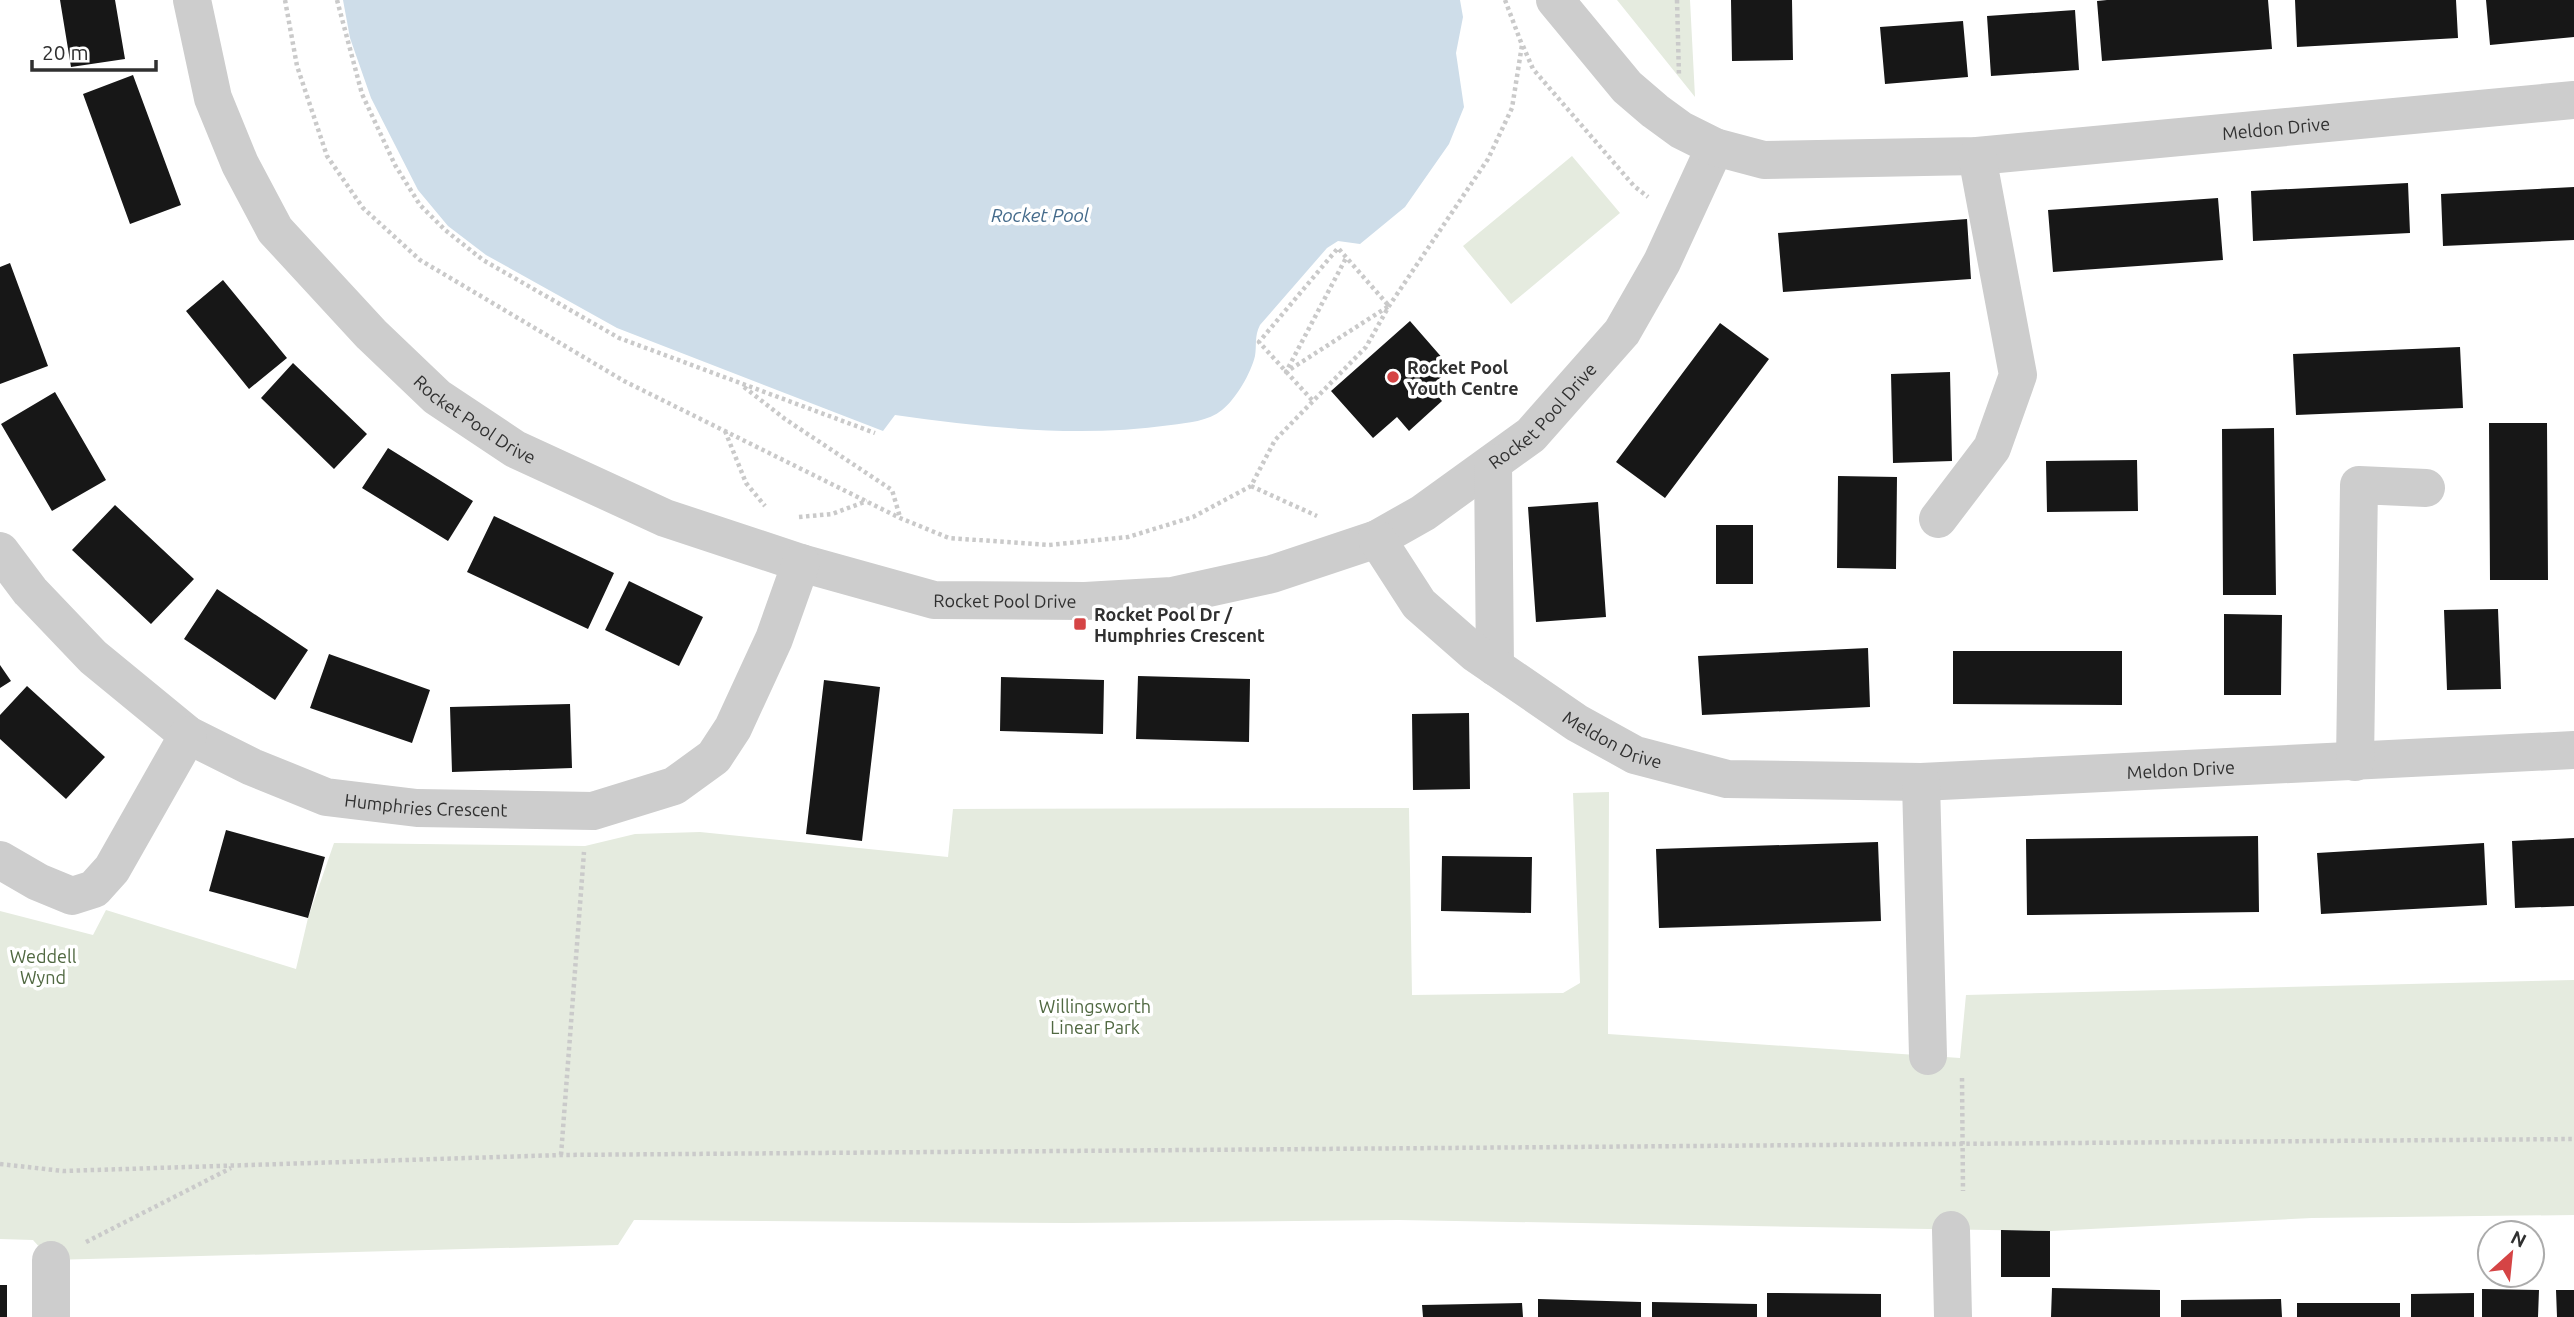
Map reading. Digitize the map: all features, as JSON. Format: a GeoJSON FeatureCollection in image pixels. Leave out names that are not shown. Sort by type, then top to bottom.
{"type":"FeatureCollection","features":[{"type":"Feature","properties":{"kind":"street","name":"Rocket Pool Drive"},"geometry":{"type":"LineString","coordinates":[[192,0],[213,98],[240,164],[275,230],[371,334],[438,397],[515,449],[665,518],[784,557],[934,600],[1085,601],[1185,593],[1272,574],[1377,539],[1423,513],[1531,435],[1622,332],[1662,262],[1715,147]]}},
{"type":"Feature","properties":{"kind":"street"},"geometry":{"type":"LineString","coordinates":[[1555,0],[1627,87],[1681,131],[1715,147]]}},
{"type":"Feature","properties":{"kind":"street","name":"Meldon Drive"},"geometry":{"type":"LineString","coordinates":[[1715,147],[1764,160],[1977,156],[2574,100]]}},
{"type":"Feature","properties":{"kind":"street"},"geometry":{"type":"LineString","coordinates":[[1938,519],[1992,448],[2018,375],[1977,156]]}},
{"type":"Feature","properties":{"kind":"street"},"geometry":{"type":"LineString","coordinates":[[1493,463],[1495,667]]}},
{"type":"Feature","properties":{"kind":"street"},"geometry":{"type":"LineString","coordinates":[[2356,762],[2359,485],[2426,488]]}},
{"type":"Feature","properties":{"kind":"street","name":"Meldon Drive"},"geometry":{"type":"LineString","coordinates":[[1377,539],[1419,604],[1495,667],[1577,723],[1635,755],[1727,779],[1921,782],[2574,750]]}},
{"type":"Feature","properties":{"kind":"street","name":"Humphries Crescent"},"geometry":{"type":"LineString","coordinates":[[0,551],[30,592],[93,657],[188,735],[252,767],[326,797],[417,808],[593,811],[674,786],[715,757],[733,728],[774,639],[784,557]]}},
{"type":"Feature","properties":{"kind":"street"},"geometry":{"type":"LineString","coordinates":[[0,860],[38,882],[72,896],[94,889],[112,869],[188,735]]}},
{"type":"Feature","properties":{"kind":"street"},"geometry":{"type":"LineString","coordinates":[[1921,782],[1928,1056]]}},
{"type":"Feature","properties":{"kind":"street"},"geometry":{"type":"LineString","coordinates":[[1951,1230],[1952,1317]]}},
{"type":"Feature","properties":{"kind":"street"},"geometry":{"type":"LineString","coordinates":[[51,1260],[51,1317]]}},
{"type":"Feature","properties":{"kind":"path"},"geometry":{"type":"LineString","coordinates":[[285,0],[297,66],[327,156],[362,208],[421,260],[624,381],[900,518],[949,538],[1049,545],[1128,537],[1193,517],[1251,486],[1275,440],[1366,347],[1389,306],[1488,159],[1512,108],[1522,45]]}},
{"type":"Feature","properties":{"kind":"path"},"geometry":{"type":"LineString","coordinates":[[337,0],[362,93],[395,165],[420,205],[445,230],[482,260],[619,338],[875,433]]}},
{"type":"Feature","properties":{"kind":"path"},"geometry":{"type":"LineString","coordinates":[[1505,0],[1533,69],[1634,186],[1661,207],[1684,214]]}},
{"type":"Feature","properties":{"kind":"path"},"geometry":{"type":"LineString","coordinates":[[1677,0],[1681,131]]}},
{"type":"Feature","properties":{"kind":"path"},"geometry":{"type":"LineString","coordinates":[[1312,400],[1259,342],[1338,248],[1389,306]]}},
{"type":"Feature","properties":{"kind":"path"},"geometry":{"type":"LineString","coordinates":[[1286,372],[1346,258]]}},
{"type":"Feature","properties":{"kind":"path"},"geometry":{"type":"LineString","coordinates":[[1286,372],[1389,306]]}},
{"type":"Feature","properties":{"kind":"path"},"geometry":{"type":"LineString","coordinates":[[739,383],[785,419],[892,490],[900,518]]}},
{"type":"Feature","properties":{"kind":"path"},"geometry":{"type":"LineString","coordinates":[[725,431],[746,483],[761,503],[778,514],[802,518],[832,514],[867,501]]}},
{"type":"Feature","properties":{"kind":"path"},"geometry":{"type":"LineString","coordinates":[[778,514],[784,557]]}},
{"type":"Feature","properties":{"kind":"path"},"geometry":{"type":"LineString","coordinates":[[561,1155],[585,846],[593,811]]}},
{"type":"Feature","properties":{"kind":"path"},"geometry":{"type":"LineString","coordinates":[[1928,1056],[1961,1058],[1965,1143]]}},
{"type":"Feature","properties":{"kind":"path"},"geometry":{"type":"LineString","coordinates":[[0,1164],[63,1171],[561,1155],[2574,1139]]}},
{"type":"Feature","properties":{"kind":"path"},"geometry":{"type":"LineString","coordinates":[[51,1260],[233,1167]]}},
{"type":"Feature","properties":{"kind":"green space"},"geometry":{"type":"Polygon","coordinates":[[[1617,0],[1690,0],[1695,97],[1617,0]]]}},
{"type":"Feature","properties":{"kind":"green space"},"geometry":{"type":"Polygon","coordinates":[[[1572,156],[1620,213],[1511,304],[1463,246],[1572,156]]]}},
{"type":"Feature","properties":{"kind":"green space","name":"Willingsworth Linear Park"},"geometry":{"type":"Polygon","coordinates":[[[1609,792],[1608,1034],[1960,1058],[1966,995],[2574,980],[2574,1215],[2312,1218],[2050,1231],[1399,1220],[1070,1223],[634,1220],[618,1245],[51,1260],[33,1240],[0,1239],[0,911],[93,935],[106,910],[296,969],[308,918],[334,843],[585,846],[635,834],[700,832],[948,857],[953,809],[1409,808],[1412,995],[1563,993],[1580,983],[1573,793],[1609,792]]]}},
{"type":"Feature","properties":{"kind":"water","name":"Rocket Pool"},"geometry":{"type":"Polygon","coordinates":[[[343,0],[1460,0],[1463,17],[1456,53],[1464,107],[1449,144],[1405,207],[1360,244],[1338,241],[1327,248],[1260,325],[1255,356],[1246,378],[1238,393],[1217,414],[1198,421],[1171,425],[1102,431],[1033,430],[895,415],[883,431],[617,328],[486,255],[448,226],[418,190],[371,98],[350,38],[343,0]]]}},
{"type":"Feature","properties":{"kind":"building"},"geometry":{"type":"Polygon","coordinates":[[[60,0],[115,0],[125,59],[71,67],[60,0]]]}},
{"type":"Feature","properties":{"kind":"building"},"geometry":{"type":"Polygon","coordinates":[[[1731,0],[1792,0],[1793,60],[1732,61],[1731,0]]]}},
{"type":"Feature","properties":{"kind":"building"},"geometry":{"type":"Polygon","coordinates":[[[2268,0],[2272,49],[2102,61],[2097,1],[2268,0]]]}},
{"type":"Feature","properties":{"kind":"building"},"geometry":{"type":"Polygon","coordinates":[[[2295,0],[2456,0],[2458,38],[2297,47],[2295,0]]]}},
{"type":"Feature","properties":{"kind":"building"},"geometry":{"type":"Polygon","coordinates":[[[2486,0],[2574,0],[2574,37],[2490,45],[2486,0]]]}},
{"type":"Feature","properties":{"kind":"building"},"geometry":{"type":"Polygon","coordinates":[[[2075,10],[2079,70],[1991,76],[1987,16],[2075,10]]]}},
{"type":"Feature","properties":{"kind":"building"},"geometry":{"type":"Polygon","coordinates":[[[1963,21],[1968,77],[1885,84],[1880,27],[1963,21]]]}},
{"type":"Feature","properties":{"kind":"building"},"geometry":{"type":"Polygon","coordinates":[[[133,75],[181,205],[130,224],[83,94],[133,75]]]}},
{"type":"Feature","properties":{"kind":"building"},"geometry":{"type":"Polygon","coordinates":[[[2408,183],[2410,233],[2253,241],[2251,191],[2408,183]]]}},
{"type":"Feature","properties":{"kind":"building"},"geometry":{"type":"Polygon","coordinates":[[[2574,187],[2574,240],[2443,246],[2441,194],[2574,187]]]}},
{"type":"Feature","properties":{"kind":"building"},"geometry":{"type":"Polygon","coordinates":[[[2218,198],[2223,260],[2053,272],[2048,210],[2218,198]]]}},
{"type":"Feature","properties":{"kind":"building"},"geometry":{"type":"Polygon","coordinates":[[[1967,219],[1971,279],[1783,292],[1778,233],[1967,219]]]}},
{"type":"Feature","properties":{"kind":"building"},"geometry":{"type":"Polygon","coordinates":[[[10,263],[48,366],[0,384],[0,267],[10,263]]]}},
{"type":"Feature","properties":{"kind":"building"},"geometry":{"type":"Polygon","coordinates":[[[223,280],[287,358],[249,389],[186,311],[223,280]]]}},
{"type":"Feature","properties":{"kind":"building","name":"Rocket Pool Youth Centre"},"geometry":{"type":"Polygon","coordinates":[[[1410,321],[1451,368],[1430,387],[1442,401],[1409,431],[1397,417],[1373,438],[1331,391],[1410,321]]]}},
{"type":"Feature","properties":{"kind":"building"},"geometry":{"type":"Polygon","coordinates":[[[1720,323],[1769,359],[1665,498],[1616,462],[1720,323]]]}},
{"type":"Feature","properties":{"kind":"building"},"geometry":{"type":"Polygon","coordinates":[[[2460,347],[2463,408],[2296,415],[2293,354],[2460,347]]]}},
{"type":"Feature","properties":{"kind":"building"},"geometry":{"type":"Polygon","coordinates":[[[293,363],[367,434],[334,469],[261,398],[293,363]]]}},
{"type":"Feature","properties":{"kind":"building"},"geometry":{"type":"Polygon","coordinates":[[[1950,372],[1952,461],[1893,463],[1891,374],[1950,372]]]}},
{"type":"Feature","properties":{"kind":"building"},"geometry":{"type":"Polygon","coordinates":[[[55,392],[106,480],[52,511],[1,424],[55,392]]]}},
{"type":"Feature","properties":{"kind":"building"},"geometry":{"type":"Polygon","coordinates":[[[2489,423],[2547,423],[2548,580],[2490,580],[2489,423]]]}},
{"type":"Feature","properties":{"kind":"building"},"geometry":{"type":"Polygon","coordinates":[[[2274,428],[2276,595],[2223,595],[2222,429],[2274,428]]]}},
{"type":"Feature","properties":{"kind":"building"},"geometry":{"type":"Polygon","coordinates":[[[388,448],[473,501],[448,541],[362,488],[388,448]]]}},
{"type":"Feature","properties":{"kind":"building"},"geometry":{"type":"Polygon","coordinates":[[[2137,460],[2138,511],[2047,512],[2046,461],[2137,460]]]}},
{"type":"Feature","properties":{"kind":"building"},"geometry":{"type":"Polygon","coordinates":[[[1838,476],[1897,477],[1896,569],[1837,568],[1838,476]]]}},
{"type":"Feature","properties":{"kind":"building"},"geometry":{"type":"Polygon","coordinates":[[[1598,502],[1606,617],[1536,622],[1528,507],[1598,502]]]}},
{"type":"Feature","properties":{"kind":"building"},"geometry":{"type":"Polygon","coordinates":[[[115,505],[194,579],[151,624],[72,550],[115,505]]]}},
{"type":"Feature","properties":{"kind":"building"},"geometry":{"type":"Polygon","coordinates":[[[494,516],[614,573],[588,629],[467,572],[494,516]]]}},
{"type":"Feature","properties":{"kind":"building"},"geometry":{"type":"Polygon","coordinates":[[[1716,525],[1753,525],[1753,584],[1716,584],[1716,525]]]}},
{"type":"Feature","properties":{"kind":"building"},"geometry":{"type":"Polygon","coordinates":[[[629,581],[703,617],[679,666],[605,630],[629,581]]]}},
{"type":"Feature","properties":{"kind":"building"},"geometry":{"type":"Polygon","coordinates":[[[217,589],[308,650],[275,700],[184,639],[217,589]]]}},
{"type":"Feature","properties":{"kind":"building"},"geometry":{"type":"Polygon","coordinates":[[[2498,609],[2501,689],[2447,690],[2444,610],[2498,609]]]}},
{"type":"Feature","properties":{"kind":"building"},"geometry":{"type":"Polygon","coordinates":[[[2224,614],[2282,615],[2281,695],[2224,695],[2224,614]]]}},
{"type":"Feature","properties":{"kind":"building"},"geometry":{"type":"Polygon","coordinates":[[[1868,648],[1870,707],[1702,715],[1698,656],[1868,648]]]}},
{"type":"Feature","properties":{"kind":"building"},"geometry":{"type":"Polygon","coordinates":[[[1953,651],[2122,651],[2122,705],[1953,704],[1953,651]]]}},
{"type":"Feature","properties":{"kind":"building"},"geometry":{"type":"Polygon","coordinates":[[[329,654],[430,690],[412,743],[310,708],[329,654]]]}},
{"type":"Feature","properties":{"kind":"building"},"geometry":{"type":"Polygon","coordinates":[[[0,665],[11,681],[0,688],[0,665]]]}},
{"type":"Feature","properties":{"kind":"building"},"geometry":{"type":"Polygon","coordinates":[[[1138,676],[1250,679],[1249,742],[1136,739],[1138,676]]]}},
{"type":"Feature","properties":{"kind":"building"},"geometry":{"type":"Polygon","coordinates":[[[1001,677],[1104,680],[1103,734],[1000,731],[1001,677]]]}},
{"type":"Feature","properties":{"kind":"building"},"geometry":{"type":"Polygon","coordinates":[[[824,680],[880,687],[862,841],[806,834],[824,680]]]}},
{"type":"Feature","properties":{"kind":"building"},"geometry":{"type":"Polygon","coordinates":[[[27,686],[105,757],[66,799],[0,739],[0,715],[27,686]]]}},
{"type":"Feature","properties":{"kind":"building"},"geometry":{"type":"Polygon","coordinates":[[[570,704],[572,768],[452,772],[450,707],[570,704]]]}},
{"type":"Feature","properties":{"kind":"building"},"geometry":{"type":"Polygon","coordinates":[[[1469,713],[1470,789],[1413,790],[1412,714],[1469,713]]]}},
{"type":"Feature","properties":{"kind":"building"},"geometry":{"type":"Polygon","coordinates":[[[226,830],[325,857],[308,918],[209,891],[226,830]]]}},
{"type":"Feature","properties":{"kind":"building"},"geometry":{"type":"Polygon","coordinates":[[[2258,836],[2259,912],[2027,915],[2026,839],[2258,836]]]}},
{"type":"Feature","properties":{"kind":"building"},"geometry":{"type":"Polygon","coordinates":[[[2574,838],[2574,906],[2515,908],[2512,841],[2574,838]]]}},
{"type":"Feature","properties":{"kind":"building"},"geometry":{"type":"Polygon","coordinates":[[[1878,842],[1881,921],[1659,928],[1656,849],[1878,842]]]}},
{"type":"Feature","properties":{"kind":"building"},"geometry":{"type":"Polygon","coordinates":[[[2484,843],[2487,905],[2321,914],[2317,853],[2484,843]]]}},
{"type":"Feature","properties":{"kind":"building"},"geometry":{"type":"Polygon","coordinates":[[[1442,856],[1532,857],[1531,913],[1441,911],[1442,856]]]}},
{"type":"Feature","properties":{"kind":"building"},"geometry":{"type":"Polygon","coordinates":[[[2001,1230],[2050,1231],[2050,1277],[2001,1277],[2001,1230]]]}},
{"type":"Feature","properties":{"kind":"building"},"geometry":{"type":"Polygon","coordinates":[[[0,1285],[7,1285],[7,1317],[0,1317],[0,1285]]]}},
{"type":"Feature","properties":{"kind":"building"},"geometry":{"type":"Polygon","coordinates":[[[2052,1288],[2160,1290],[2160,1317],[2051,1317],[2052,1288]]]}},
{"type":"Feature","properties":{"kind":"building"},"geometry":{"type":"Polygon","coordinates":[[[2482,1289],[2539,1290],[2538,1317],[2482,1317],[2482,1289]]]}},
{"type":"Feature","properties":{"kind":"building"},"geometry":{"type":"Polygon","coordinates":[[[2556,1290],[2574,1290],[2574,1317],[2557,1317],[2556,1290]]]}},
{"type":"Feature","properties":{"kind":"building"},"geometry":{"type":"Polygon","coordinates":[[[1767,1293],[1881,1294],[1881,1317],[1767,1317],[1767,1293]]]}},
{"type":"Feature","properties":{"kind":"building"},"geometry":{"type":"Polygon","coordinates":[[[2474,1293],[2474,1317],[2411,1317],[2411,1294],[2474,1293]]]}},
{"type":"Feature","properties":{"kind":"building"},"geometry":{"type":"Polygon","coordinates":[[[1538,1299],[1641,1302],[1641,1317],[1538,1317],[1538,1299]]]}},
{"type":"Feature","properties":{"kind":"building"},"geometry":{"type":"Polygon","coordinates":[[[2281,1299],[2282,1317],[2181,1317],[2181,1300],[2281,1299]]]}},
{"type":"Feature","properties":{"kind":"building"},"geometry":{"type":"Polygon","coordinates":[[[1652,1302],[1757,1304],[1757,1317],[1652,1317],[1652,1302]]]}},
{"type":"Feature","properties":{"kind":"building"},"geometry":{"type":"Polygon","coordinates":[[[1522,1303],[1523,1317],[1423,1317],[1422,1305],[1522,1303]]]}},
{"type":"Feature","properties":{"kind":"building"},"geometry":{"type":"Polygon","coordinates":[[[2297,1303],[2400,1303],[2400,1317],[2297,1317],[2297,1303]]]}},
{"type":"Feature","properties":{"kind":"place","name":"Rocket Pool Youth Centre"},"geometry":{"type":"Point","coordinates":[1393,377]}},
{"type":"Feature","properties":{"kind":"place","name":"Rocket Pool Dr / Humphries Crescent"},"geometry":{"type":"Point","coordinates":[1080,624]}},
{"type":"Feature","properties":{"kind":"park label","name":"Weddell Wynd"},"geometry":{"type":"Point","coordinates":[43,966]}}]}
